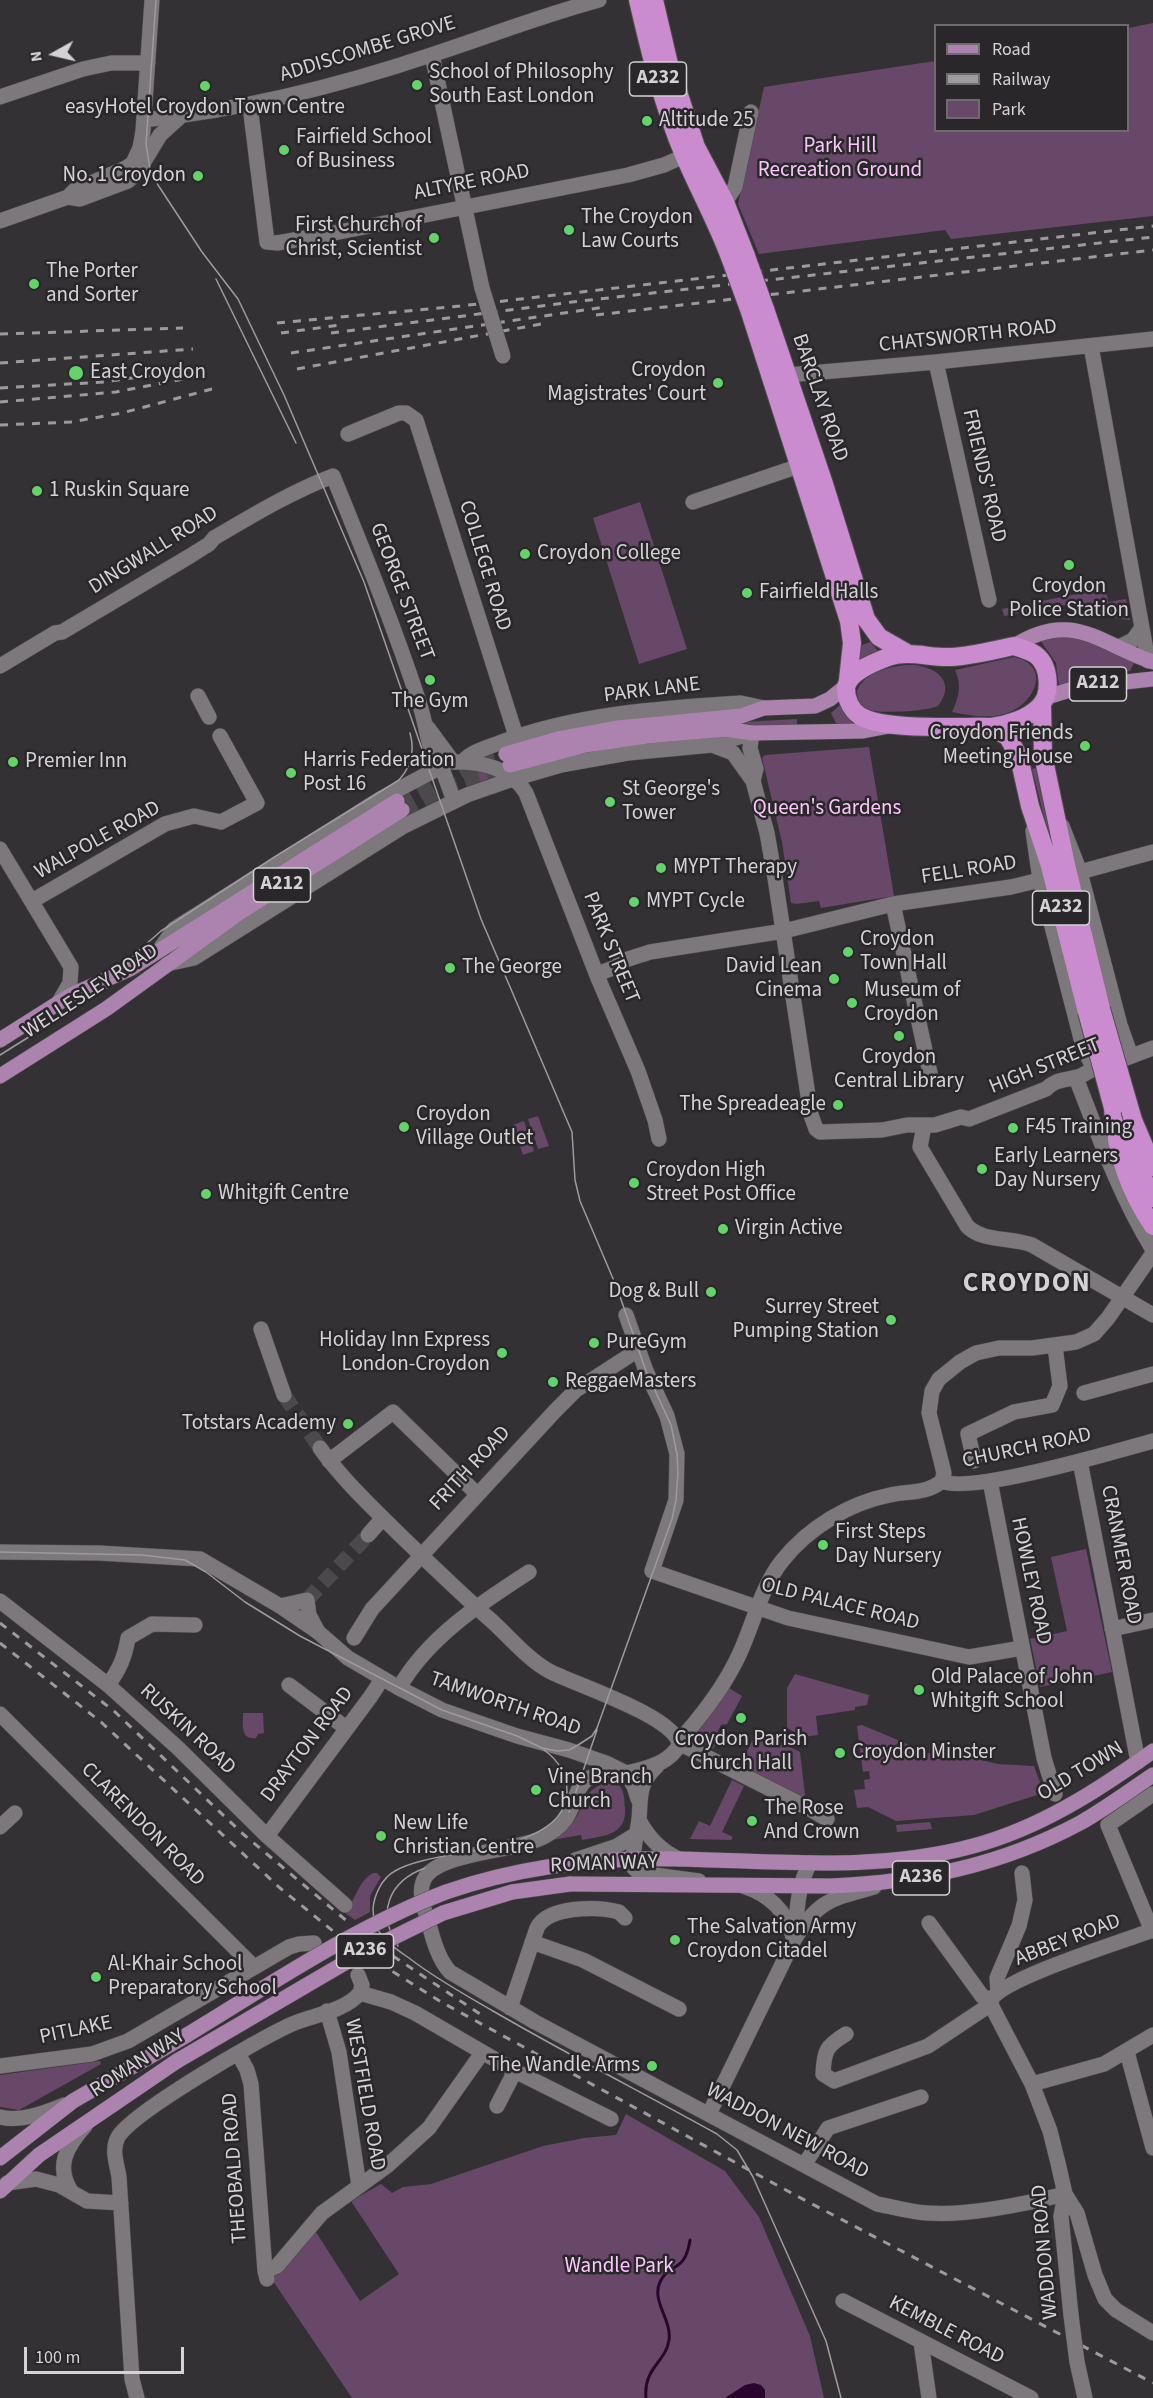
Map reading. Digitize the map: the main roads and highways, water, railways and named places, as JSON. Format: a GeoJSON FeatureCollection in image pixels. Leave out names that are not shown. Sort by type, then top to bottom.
{"type":"FeatureCollection","features":[{"type":"Feature","properties":{"kind":"highway","name":"A232"},"geometry":{"type":"LineString","coordinates":[[638,0],[659,83],[690,151]]}},
{"type":"Feature","properties":{"kind":"highway","name":"A232"},"geometry":{"type":"LineString","coordinates":[[654,0],[690,151]]}},
{"type":"Feature","properties":{"kind":"highway","name":"BARCLAY ROAD"},"geometry":{"type":"LineString","coordinates":[[690,151],[725,202],[799,466],[851,628],[847,683]]}},
{"type":"Feature","properties":{"kind":"highway","name":"BARCLAY ROAD"},"geometry":{"type":"LineString","coordinates":[[690,151],[712,212],[739,258]]}},
{"type":"Feature","properties":{"kind":"highway","name":"BARCLAY ROAD"},"geometry":{"type":"LineString","coordinates":[[757,310],[791,383],[869,625],[879,637],[907,653]]}},
{"type":"Feature","properties":{"kind":"highway"},"geometry":{"type":"LineString","coordinates":[[1014,646],[1036,656],[1044,665],[1047,681],[1043,701],[1032,712],[1018,720],[991,727],[899,725],[872,720],[859,715],[848,700],[847,683],[859,671],[880,661],[907,653],[951,657],[1014,646]]}},
{"type":"Feature","properties":{"kind":"highway","name":"A232"},"geometry":{"type":"LineString","coordinates":[[1043,701],[1042,742],[1113,1108],[1134,1162],[1153,1198]]}},
{"type":"Feature","properties":{"kind":"highway","name":"A232"},"geometry":{"type":"LineString","coordinates":[[991,727],[1008,738],[1016,750],[1030,806],[1094,1010],[1133,1120],[1153,1167]]}},
{"type":"Feature","properties":{"kind":"highway"},"geometry":{"type":"LineString","coordinates":[[1113,1108],[1116,1138],[1126,1176],[1153,1226]]}},
{"type":"Feature","properties":{"kind":"main road","name":"A212"},"geometry":{"type":"LineString","coordinates":[[1014,646],[1029,636],[1063,630],[1085,632],[1151,662]]}},
{"type":"Feature","properties":{"kind":"main road","name":"A212"},"geometry":{"type":"LineString","coordinates":[[1043,701],[1079,687],[1153,679]]}},
{"type":"Feature","properties":{"kind":"main road","name":"PARK LANE"},"geometry":{"type":"LineString","coordinates":[[847,683],[830,699],[814,706],[764,708],[741,716],[590,733],[510,766],[563,750],[625,739],[726,729],[752,733],[862,731],[899,725]]}},
{"type":"Feature","properties":{"kind":"main road","name":"WELLESLEY ROAD"},"geometry":{"type":"LineString","coordinates":[[0,1041],[58,1002],[130,969],[400,806],[165,964],[106,1009],[0,1076]]}},
{"type":"Feature","properties":{"kind":"main road"},"geometry":{"type":"LineString","coordinates":[[1133,1120],[1153,1149]]}},
{"type":"Feature","properties":{"kind":"main road","name":"OLD TOWN"},"geometry":{"type":"LineString","coordinates":[[1030,1826],[1072,1805],[1153,1751]]}},
{"type":"Feature","properties":{"kind":"main road","name":"OLD TOWN"},"geometry":{"type":"LineString","coordinates":[[1036,1845],[1090,1817],[1153,1775]]}},
{"type":"Feature","properties":{"kind":"main road","name":"ROMAN WAY"},"geometry":{"type":"LineString","coordinates":[[0,2158],[73,2102],[342,1942],[399,1912],[465,1885],[556,1865],[633,1859],[810,1863],[878,1861],[928,1856],[971,1846],[1030,1826]]}},
{"type":"Feature","properties":{"kind":"main road","name":"ROMAN WAY"},"geometry":{"type":"LineString","coordinates":[[4,2187],[39,2155],[177,2061],[360,1954],[443,1913],[512,1893],[570,1884],[800,1886],[891,1882],[961,1870],[1036,1845]]}},
{"type":"Feature","properties":{"kind":"waterway"},"geometry":{"type":"LineString","coordinates":[[646,2398],[648,2379],[664,2354],[669,2340],[668,2325],[658,2296],[658,2289],[664,2276],[681,2263],[688,2251],[690,2240]]}},
{"type":"Feature","properties":{"kind":"tunnel"},"geometry":{"type":"LineString","coordinates":[[397,801],[465,767],[506,754]]}},
{"type":"Feature","properties":{"kind":"tunnel"},"geometry":{"type":"LineString","coordinates":[[402,810],[443,789],[504,767]]}},
{"type":"Feature","properties":{"kind":"tunnel"},"geometry":{"type":"LineString","coordinates":[[284,1395],[320,1448]]}},
{"type":"Feature","properties":{"kind":"tunnel"},"geometry":{"type":"LineString","coordinates":[[307,1600],[368,1535]]}},
{"type":"Feature","properties":{"kind":"tram line"},"geometry":{"type":"LineString","coordinates":[[0,1552],[142,1555],[185,1560],[206,1572],[245,1602],[300,1636],[442,1710],[517,1736],[542,1748],[557,1751],[569,1750],[578,1745],[592,1736],[597,1728],[672,1519],[676,1500],[677,1454],[671,1425],[646,1371],[617,1288],[580,1201],[575,1180],[572,1132],[481,919],[364,582],[284,395],[238,299],[202,252],[150,169],[146,144],[156,0]]}},
{"type":"Feature","properties":{"kind":"tram line"},"geometry":{"type":"LineString","coordinates":[[216,279],[296,443]]}},
{"type":"Feature","properties":{"kind":"tram line"},"geometry":{"type":"LineString","coordinates":[[0,1055],[107,988],[136,953],[161,931],[399,780],[411,758],[410,733]]}},
{"type":"Feature","properties":{"kind":"tram line"},"geometry":{"type":"LineString","coordinates":[[569,1812],[597,1730]]}},
{"type":"Feature","properties":{"kind":"tram line"},"geometry":{"type":"LineString","coordinates":[[544,1750],[554,1758],[565,1779],[567,1792],[560,1813],[544,1828],[522,1839],[495,1847],[414,1863],[390,1874],[375,1898],[373,1913],[377,1928],[396,1949],[450,1986],[549,2043],[717,2134],[737,2150],[753,2177],[826,2341],[841,2398]]}},
{"type":"Feature","properties":{"kind":"tram line"},"geometry":{"type":"LineString","coordinates":[[398,1946],[391,1934],[388,1922],[387,1910],[390,1900],[402,1881],[425,1868]]}},
{"type":"Feature","properties":{"kind":"railway"},"geometry":{"type":"LineString","coordinates":[[277,323],[460,306],[1153,226]]}},
{"type":"Feature","properties":{"kind":"railway"},"geometry":{"type":"LineString","coordinates":[[331,333],[572,302],[1153,237]]}},
{"type":"Feature","properties":{"kind":"railway"},"geometry":{"type":"LineString","coordinates":[[596,315],[1153,250]]}},
{"type":"Feature","properties":{"kind":"railway"},"geometry":{"type":"LineString","coordinates":[[291,353],[605,307]]}},
{"type":"Feature","properties":{"kind":"railway"},"geometry":{"type":"LineString","coordinates":[[297,369],[541,324]]}},
{"type":"Feature","properties":{"kind":"railway"},"geometry":{"type":"LineString","coordinates":[[281,333],[340,325]]}},
{"type":"Feature","properties":{"kind":"railway"},"geometry":{"type":"LineString","coordinates":[[0,334],[183,328]]}},
{"type":"Feature","properties":{"kind":"railway"},"geometry":{"type":"LineString","coordinates":[[0,363],[193,349]]}},
{"type":"Feature","properties":{"kind":"railway"},"geometry":{"type":"LineString","coordinates":[[0,388],[104,382],[201,368]]}},
{"type":"Feature","properties":{"kind":"railway"},"geometry":{"type":"LineString","coordinates":[[0,402],[116,392],[205,375]]}},
{"type":"Feature","properties":{"kind":"railway"},"geometry":{"type":"LineString","coordinates":[[0,425],[71,422],[122,413],[212,389]]}},
{"type":"Feature","properties":{"kind":"railway"},"geometry":{"type":"LineString","coordinates":[[0,1623],[114,1711],[243,1834],[348,1922]]}},
{"type":"Feature","properties":{"kind":"railway"},"geometry":{"type":"LineString","coordinates":[[0,1643],[101,1722],[280,1888],[333,1931]]}},
{"type":"Feature","properties":{"kind":"railway"},"geometry":{"type":"LineString","coordinates":[[393,1956],[480,2014]]}},
{"type":"Feature","properties":{"kind":"railway"},"geometry":{"type":"LineString","coordinates":[[379,1963],[443,2003],[795,2195],[1153,2383]]}},
{"type":"Feature","properties":{"kind":"place","name":"School of Philosophy South East London"},"geometry":{"type":"Point","coordinates":[417,85]}},
{"type":"Feature","properties":{"kind":"place","name":"easyHotel Croydon Town Centre"},"geometry":{"type":"Point","coordinates":[205,86]}},
{"type":"Feature","properties":{"kind":"place","name":"Altitude 25"},"geometry":{"type":"Point","coordinates":[647,121]}},
{"type":"Feature","properties":{"kind":"place","name":"Fairfield School of Business"},"geometry":{"type":"Point","coordinates":[284,150]}},
{"type":"Feature","properties":{"kind":"place","name":"No. 1 Croydon"},"geometry":{"type":"Point","coordinates":[198,176]}},
{"type":"Feature","properties":{"kind":"place","name":"The Croydon Law Courts"},"geometry":{"type":"Point","coordinates":[569,230]}},
{"type":"Feature","properties":{"kind":"place","name":"First Church of Christ, Scientist"},"geometry":{"type":"Point","coordinates":[434,238]}},
{"type":"Feature","properties":{"kind":"place","name":"The Porter and Sorter"},"geometry":{"type":"Point","coordinates":[34,284]}},
{"type":"Feature","properties":{"kind":"place","name":"East Croydon"},"geometry":{"type":"Point","coordinates":[76,373]}},
{"type":"Feature","properties":{"kind":"place","name":"Croydon Magistrates' Court"},"geometry":{"type":"Point","coordinates":[718,383]}},
{"type":"Feature","properties":{"kind":"place","name":"1 Ruskin Square"},"geometry":{"type":"Point","coordinates":[37,491]}},
{"type":"Feature","properties":{"kind":"place","name":"Croydon College"},"geometry":{"type":"Point","coordinates":[525,554]}},
{"type":"Feature","properties":{"kind":"place","name":"Croydon Police Station"},"geometry":{"type":"Point","coordinates":[1069,565]}},
{"type":"Feature","properties":{"kind":"place","name":"Fairfield Halls"},"geometry":{"type":"Point","coordinates":[747,593]}},
{"type":"Feature","properties":{"kind":"place","name":"The Gym"},"geometry":{"type":"Point","coordinates":[430,680]}},
{"type":"Feature","properties":{"kind":"place","name":"Croydon Friends Meeting House"},"geometry":{"type":"Point","coordinates":[1085,746]}},
{"type":"Feature","properties":{"kind":"place","name":"Premier Inn"},"geometry":{"type":"Point","coordinates":[13,762]}},
{"type":"Feature","properties":{"kind":"place","name":"Harris Federation Post 16"},"geometry":{"type":"Point","coordinates":[291,773]}},
{"type":"Feature","properties":{"kind":"place","name":"St George's Tower"},"geometry":{"type":"Point","coordinates":[610,802]}},
{"type":"Feature","properties":{"kind":"place","name":"MYPT Therapy"},"geometry":{"type":"Point","coordinates":[661,868]}},
{"type":"Feature","properties":{"kind":"place","name":"MYPT Cycle"},"geometry":{"type":"Point","coordinates":[634,902]}},
{"type":"Feature","properties":{"kind":"place","name":"Croydon Town Hall"},"geometry":{"type":"Point","coordinates":[848,952]}},
{"type":"Feature","properties":{"kind":"place","name":"The George"},"geometry":{"type":"Point","coordinates":[450,968]}},
{"type":"Feature","properties":{"kind":"place","name":"David Lean Cinema"},"geometry":{"type":"Point","coordinates":[834,979]}},
{"type":"Feature","properties":{"kind":"place","name":"Museum of Croydon"},"geometry":{"type":"Point","coordinates":[852,1003]}},
{"type":"Feature","properties":{"kind":"place","name":"Croydon Central Library"},"geometry":{"type":"Point","coordinates":[899,1036]}},
{"type":"Feature","properties":{"kind":"place","name":"The Spreadeagle"},"geometry":{"type":"Point","coordinates":[838,1105]}},
{"type":"Feature","properties":{"kind":"place","name":"Croydon Village Outlet"},"geometry":{"type":"Point","coordinates":[404,1127]}},
{"type":"Feature","properties":{"kind":"place","name":"F45 Training"},"geometry":{"type":"Point","coordinates":[1013,1128]}},
{"type":"Feature","properties":{"kind":"place","name":"Early Learners Day Nursery"},"geometry":{"type":"Point","coordinates":[982,1169]}},
{"type":"Feature","properties":{"kind":"place","name":"Croydon High Street Post Office"},"geometry":{"type":"Point","coordinates":[634,1183]}},
{"type":"Feature","properties":{"kind":"place","name":"Whitgift Centre"},"geometry":{"type":"Point","coordinates":[206,1194]}},
{"type":"Feature","properties":{"kind":"place","name":"Virgin Active"},"geometry":{"type":"Point","coordinates":[723,1229]}},
{"type":"Feature","properties":{"kind":"place","name":"Dog & Bull"},"geometry":{"type":"Point","coordinates":[711,1292]}},
{"type":"Feature","properties":{"kind":"place","name":"Surrey Street Pumping Station"},"geometry":{"type":"Point","coordinates":[891,1320]}},
{"type":"Feature","properties":{"kind":"place","name":"PureGym"},"geometry":{"type":"Point","coordinates":[594,1343]}},
{"type":"Feature","properties":{"kind":"place","name":"Holiday Inn Express London-Croydon"},"geometry":{"type":"Point","coordinates":[502,1353]}},
{"type":"Feature","properties":{"kind":"place","name":"ReggaeMasters"},"geometry":{"type":"Point","coordinates":[553,1382]}},
{"type":"Feature","properties":{"kind":"place","name":"Totstars Academy"},"geometry":{"type":"Point","coordinates":[348,1424]}},
{"type":"Feature","properties":{"kind":"place","name":"First Steps Day Nursery"},"geometry":{"type":"Point","coordinates":[823,1545]}},
{"type":"Feature","properties":{"kind":"place","name":"Old Palace of John Whitgift School"},"geometry":{"type":"Point","coordinates":[919,1690]}},
{"type":"Feature","properties":{"kind":"place","name":"Croydon Parish Church Hall"},"geometry":{"type":"Point","coordinates":[741,1718]}},
{"type":"Feature","properties":{"kind":"place","name":"Croydon Minster"},"geometry":{"type":"Point","coordinates":[840,1753]}},
{"type":"Feature","properties":{"kind":"place","name":"Vine Branch Church"},"geometry":{"type":"Point","coordinates":[536,1790]}},
{"type":"Feature","properties":{"kind":"place","name":"The Rose And Crown"},"geometry":{"type":"Point","coordinates":[752,1821]}},
{"type":"Feature","properties":{"kind":"place","name":"New Life Christian Centre"},"geometry":{"type":"Point","coordinates":[381,1836]}},
{"type":"Feature","properties":{"kind":"place","name":"The Salvation Army Croydon Citadel"},"geometry":{"type":"Point","coordinates":[675,1940]}},
{"type":"Feature","properties":{"kind":"place","name":"Al-Khair School Preparatory School"},"geometry":{"type":"Point","coordinates":[96,1977]}},
{"type":"Feature","properties":{"kind":"place","name":"The Wandle Arms"},"geometry":{"type":"Point","coordinates":[652,2066]}},
{"type":"Feature","properties":{"kind":"district","name":"CROYDON"},"geometry":{"type":"Point","coordinates":[1027,1285]}},
{"type":"Feature","properties":{"kind":"park label","name":"Park Hill Recreation Ground"},"geometry":{"type":"Point","coordinates":[840,159]}},
{"type":"Feature","properties":{"kind":"park label","name":"Queen's Gardens"},"geometry":{"type":"Point","coordinates":[827,809]}},
{"type":"Feature","properties":{"kind":"park label","name":"Wandle Park"},"geometry":{"type":"Point","coordinates":[619,2267]}}]}
